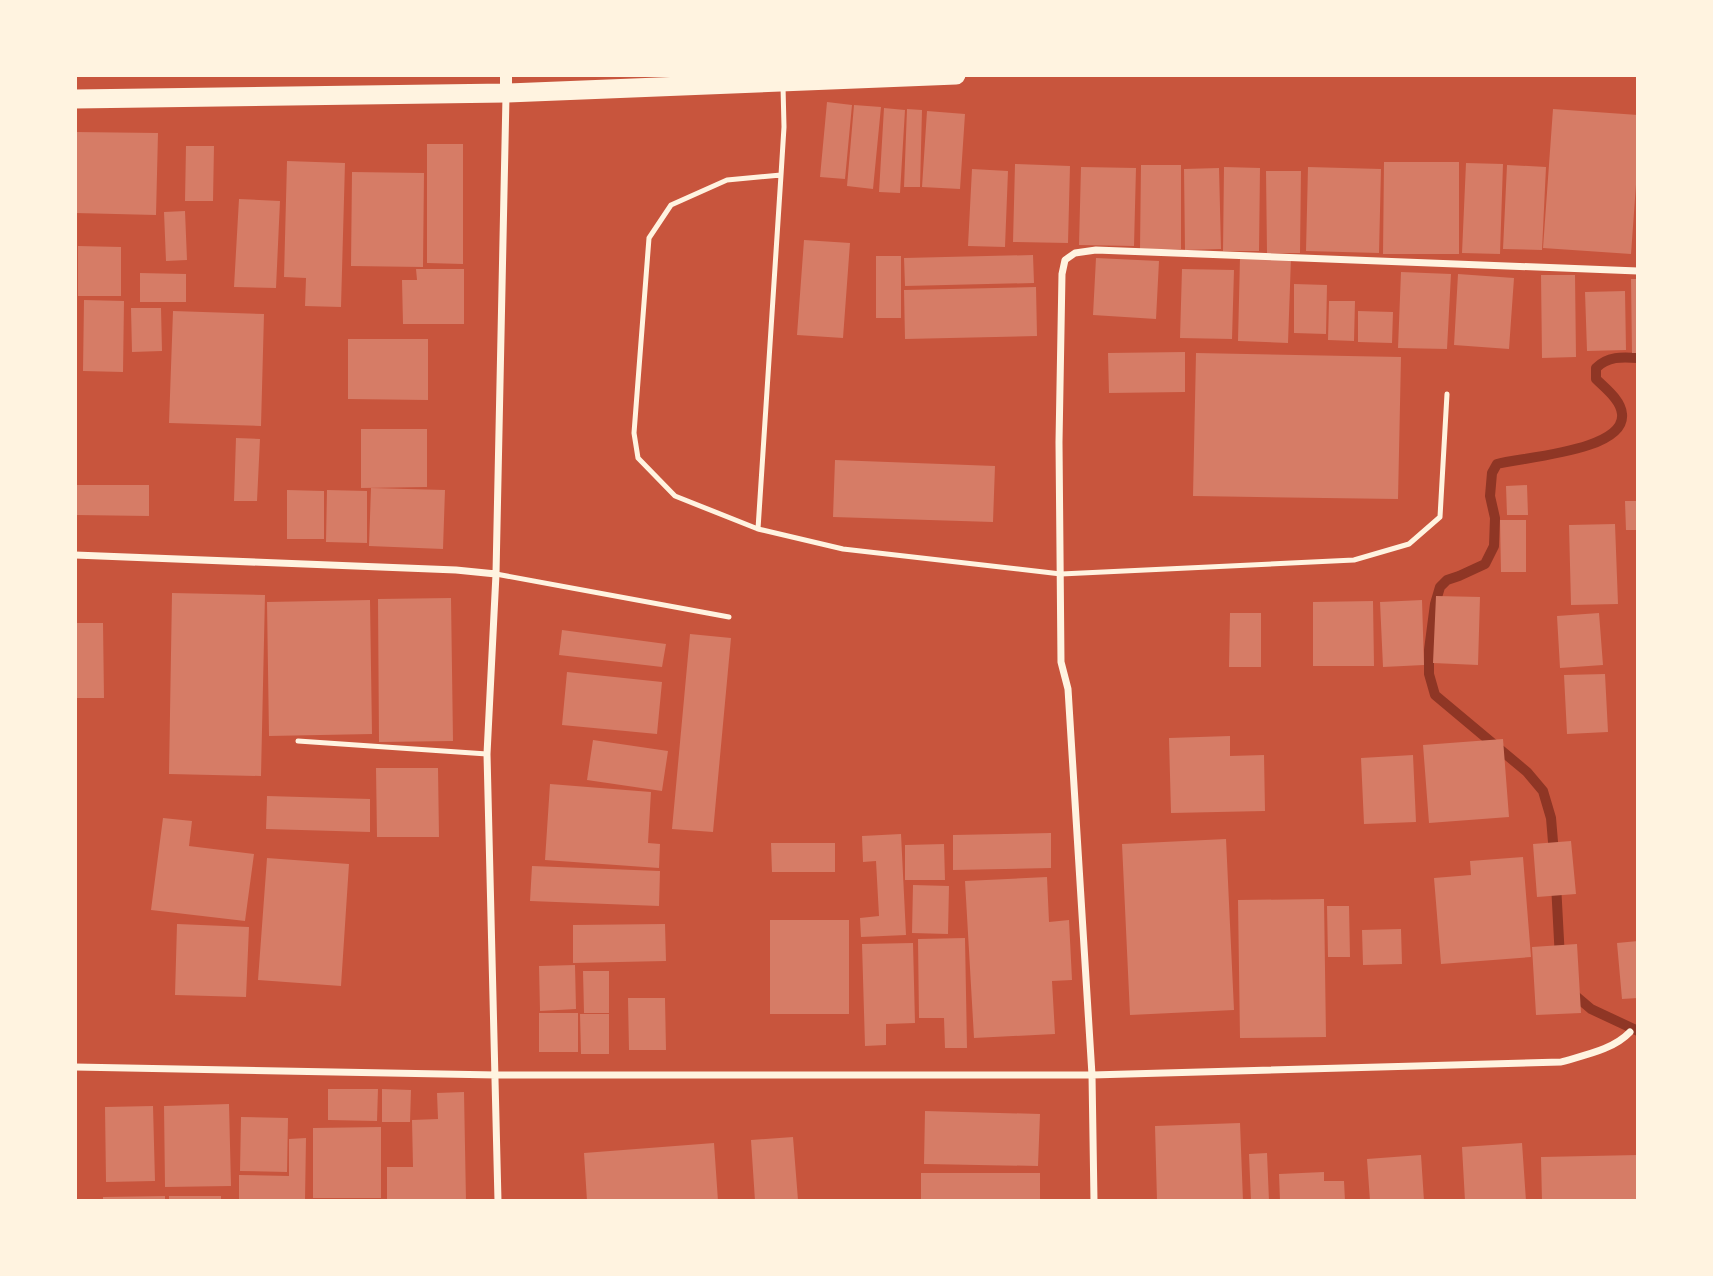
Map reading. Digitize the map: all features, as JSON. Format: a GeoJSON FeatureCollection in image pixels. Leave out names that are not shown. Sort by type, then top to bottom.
{"type":"FeatureCollection","features":[{"type":"Feature","properties":{"kind":"highway"},"geometry":{"type":"LineString","coordinates":[[75,99],[506,84],[783,83],[956,75]]}},
{"type":"Feature","properties":{"kind":"street"},"geometry":{"type":"LineString","coordinates":[[498,1201],[487,754],[496,574],[506,84]]}},
{"type":"Feature","properties":{"kind":"street"},"geometry":{"type":"LineString","coordinates":[[1094,1201],[1091,1076],[1068,689],[1061,662],[1059,442],[1062,274],[1065,260],[1075,253],[1096,250],[1638,271]]}},
{"type":"Feature","properties":{"kind":"street"},"geometry":{"type":"LineString","coordinates":[[75,555],[456,570],[496,574]]}},
{"type":"Feature","properties":{"kind":"street"},"geometry":{"type":"LineString","coordinates":[[75,1067],[496,1075],[1091,1076],[1561,1062],[1610,1046],[1630,1032]]}},
{"type":"Feature","properties":{"kind":"lane"},"geometry":{"type":"LineString","coordinates":[[758,529],[782,175],[783,83]]}},
{"type":"Feature","properties":{"kind":"lane"},"geometry":{"type":"LineString","coordinates":[[782,175],[727,180],[671,205],[649,238],[634,433],[638,458],[675,496],[758,529],[843,549],[1061,575],[1354,560],[1409,544],[1440,517],[1447,394]]}},
{"type":"Feature","properties":{"kind":"lane"},"geometry":{"type":"LineString","coordinates":[[496,574],[729,617]]}},
{"type":"Feature","properties":{"kind":"lane"},"geometry":{"type":"LineString","coordinates":[[299,741],[487,754]]}},
{"type":"Feature","properties":{"kind":"building"},"geometry":{"type":"Polygon","coordinates":[[[827,102],[852,105],[845,179],[820,177],[827,102]]]}},
{"type":"Feature","properties":{"kind":"building"},"geometry":{"type":"Polygon","coordinates":[[[854,105],[881,107],[873,189],[847,186],[854,105]]]}},
{"type":"Feature","properties":{"kind":"building"},"geometry":{"type":"Polygon","coordinates":[[[884,108],[905,110],[900,193],[879,192],[884,108]]]}},
{"type":"Feature","properties":{"kind":"building"},"geometry":{"type":"Polygon","coordinates":[[[907,109],[922,110],[920,187],[904,187],[907,109]]]}},
{"type":"Feature","properties":{"kind":"building"},"geometry":{"type":"Polygon","coordinates":[[[1553,109],[1638,115],[1638,157],[1631,254],[1543,248],[1553,109]]]}},
{"type":"Feature","properties":{"kind":"building"},"geometry":{"type":"Polygon","coordinates":[[[927,111],[965,114],[960,189],[922,187],[927,111]]]}},
{"type":"Feature","properties":{"kind":"building"},"geometry":{"type":"Polygon","coordinates":[[[75,132],[158,133],[156,215],[75,213],[75,132]]]}},
{"type":"Feature","properties":{"kind":"building"},"geometry":{"type":"Polygon","coordinates":[[[427,144],[463,144],[463,264],[427,263],[427,144]]]}},
{"type":"Feature","properties":{"kind":"building"},"geometry":{"type":"Polygon","coordinates":[[[186,146],[214,146],[213,201],[185,201],[186,146]]]}},
{"type":"Feature","properties":{"kind":"building"},"geometry":{"type":"Polygon","coordinates":[[[287,161],[345,163],[341,307],[305,306],[306,278],[284,277],[287,161]]]}},
{"type":"Feature","properties":{"kind":"building"},"geometry":{"type":"Polygon","coordinates":[[[1384,162],[1459,162],[1459,254],[1383,254],[1384,162]]]}},
{"type":"Feature","properties":{"kind":"building"},"geometry":{"type":"Polygon","coordinates":[[[1466,163],[1503,164],[1500,254],[1462,253],[1466,163]]]}},
{"type":"Feature","properties":{"kind":"building"},"geometry":{"type":"Polygon","coordinates":[[[1015,164],[1070,166],[1068,243],[1013,242],[1015,164]]]}},
{"type":"Feature","properties":{"kind":"building"},"geometry":{"type":"Polygon","coordinates":[[[1141,165],[1181,165],[1181,249],[1140,249],[1141,165]]]}},
{"type":"Feature","properties":{"kind":"building"},"geometry":{"type":"Polygon","coordinates":[[[1507,165],[1546,167],[1542,250],[1503,249],[1507,165]]]}},
{"type":"Feature","properties":{"kind":"building"},"geometry":{"type":"Polygon","coordinates":[[[1081,167],[1136,168],[1134,246],[1079,245],[1081,167]]]}},
{"type":"Feature","properties":{"kind":"building"},"geometry":{"type":"Polygon","coordinates":[[[1224,167],[1260,168],[1259,251],[1223,251],[1224,167]]]}},
{"type":"Feature","properties":{"kind":"building"},"geometry":{"type":"Polygon","coordinates":[[[1308,167],[1381,169],[1379,253],[1306,251],[1308,167]]]}},
{"type":"Feature","properties":{"kind":"building"},"geometry":{"type":"Polygon","coordinates":[[[1219,168],[1221,249],[1185,250],[1184,169],[1219,168]]]}},
{"type":"Feature","properties":{"kind":"building"},"geometry":{"type":"Polygon","coordinates":[[[972,169],[1008,171],[1005,247],[968,246],[972,169]]]}},
{"type":"Feature","properties":{"kind":"building"},"geometry":{"type":"Polygon","coordinates":[[[1266,171],[1301,171],[1300,253],[1267,253],[1266,171]]]}},
{"type":"Feature","properties":{"kind":"building"},"geometry":{"type":"Polygon","coordinates":[[[352,172],[424,173],[423,267],[351,266],[352,172]]]}},
{"type":"Feature","properties":{"kind":"building"},"geometry":{"type":"Polygon","coordinates":[[[239,199],[280,201],[276,288],[234,287],[239,199]]]}},
{"type":"Feature","properties":{"kind":"building"},"geometry":{"type":"Polygon","coordinates":[[[185,211],[187,260],[166,261],[164,212],[185,211]]]}},
{"type":"Feature","properties":{"kind":"building"},"geometry":{"type":"Polygon","coordinates":[[[804,240],[850,243],[843,338],[797,335],[804,240]]]}},
{"type":"Feature","properties":{"kind":"building"},"geometry":{"type":"Polygon","coordinates":[[[78,246],[121,247],[121,296],[78,296],[78,246]]]}},
{"type":"Feature","properties":{"kind":"building"},"geometry":{"type":"Polygon","coordinates":[[[1033,255],[1034,283],[905,286],[904,258],[1033,255]]]}},
{"type":"Feature","properties":{"kind":"building"},"geometry":{"type":"Polygon","coordinates":[[[876,256],[901,256],[901,318],[876,318],[876,256]]]}},
{"type":"Feature","properties":{"kind":"building"},"geometry":{"type":"Polygon","coordinates":[[[1240,257],[1291,258],[1288,343],[1238,341],[1240,257]]]}},
{"type":"Feature","properties":{"kind":"building"},"geometry":{"type":"Polygon","coordinates":[[[1096,258],[1159,261],[1156,319],[1093,315],[1096,258]]]}},
{"type":"Feature","properties":{"kind":"building"},"geometry":{"type":"Polygon","coordinates":[[[416,269],[464,269],[464,324],[403,324],[402,280],[417,280],[416,269]]]}},
{"type":"Feature","properties":{"kind":"building"},"geometry":{"type":"Polygon","coordinates":[[[1182,269],[1234,270],[1232,339],[1180,338],[1182,269]]]}},
{"type":"Feature","properties":{"kind":"building"},"geometry":{"type":"Polygon","coordinates":[[[1401,272],[1451,274],[1447,349],[1398,348],[1401,272]]]}},
{"type":"Feature","properties":{"kind":"building"},"geometry":{"type":"Polygon","coordinates":[[[140,273],[186,274],[186,302],[140,302],[140,273]]]}},
{"type":"Feature","properties":{"kind":"building"},"geometry":{"type":"Polygon","coordinates":[[[1458,274],[1514,278],[1509,349],[1454,345],[1458,274]]]}},
{"type":"Feature","properties":{"kind":"building"},"geometry":{"type":"Polygon","coordinates":[[[1541,275],[1575,275],[1576,357],[1542,358],[1541,275]]]}},
{"type":"Feature","properties":{"kind":"building"},"geometry":{"type":"Polygon","coordinates":[[[1631,279],[1638,279],[1638,353],[1632,353],[1631,279]]]}},
{"type":"Feature","properties":{"kind":"building"},"geometry":{"type":"Polygon","coordinates":[[[1294,284],[1327,285],[1326,334],[1294,333],[1294,284]]]}},
{"type":"Feature","properties":{"kind":"building"},"geometry":{"type":"Polygon","coordinates":[[[1036,287],[1037,336],[905,339],[904,290],[1036,287]]]}},
{"type":"Feature","properties":{"kind":"building"},"geometry":{"type":"Polygon","coordinates":[[[1625,291],[1626,350],[1587,351],[1585,292],[1625,291]]]}},
{"type":"Feature","properties":{"kind":"building"},"geometry":{"type":"Polygon","coordinates":[[[84,300],[124,301],[123,372],[83,371],[84,300]]]}},
{"type":"Feature","properties":{"kind":"building"},"geometry":{"type":"Polygon","coordinates":[[[1329,301],[1355,301],[1354,341],[1328,340],[1329,301]]]}},
{"type":"Feature","properties":{"kind":"building"},"geometry":{"type":"Polygon","coordinates":[[[131,308],[161,308],[162,351],[132,352],[131,308]]]}},
{"type":"Feature","properties":{"kind":"building"},"geometry":{"type":"Polygon","coordinates":[[[173,311],[264,314],[261,426],[169,423],[173,311]]]}},
{"type":"Feature","properties":{"kind":"building"},"geometry":{"type":"Polygon","coordinates":[[[1358,311],[1393,312],[1392,343],[1358,342],[1358,311]]]}},
{"type":"Feature","properties":{"kind":"building"},"geometry":{"type":"Polygon","coordinates":[[[348,339],[428,339],[428,400],[348,399],[348,339]]]}},
{"type":"Feature","properties":{"kind":"building"},"geometry":{"type":"Polygon","coordinates":[[[1185,352],[1185,392],[1109,393],[1108,353],[1185,352]]]}},
{"type":"Feature","properties":{"kind":"building"},"geometry":{"type":"Polygon","coordinates":[[[1196,353],[1401,357],[1398,499],[1193,496],[1196,353]]]}},
{"type":"Feature","properties":{"kind":"building"},"geometry":{"type":"Polygon","coordinates":[[[361,429],[427,429],[427,487],[361,488],[361,429]]]}},
{"type":"Feature","properties":{"kind":"building"},"geometry":{"type":"Polygon","coordinates":[[[236,438],[260,439],[257,501],[234,501],[236,438]]]}},
{"type":"Feature","properties":{"kind":"building"},"geometry":{"type":"Polygon","coordinates":[[[835,460],[995,466],[993,522],[833,517],[835,460]]]}},
{"type":"Feature","properties":{"kind":"building"},"geometry":{"type":"Polygon","coordinates":[[[77,485],[149,485],[149,516],[76,515],[77,485]]]}},
{"type":"Feature","properties":{"kind":"building"},"geometry":{"type":"Polygon","coordinates":[[[1527,485],[1528,515],[1507,515],[1506,486],[1527,485]]]}},
{"type":"Feature","properties":{"kind":"building"},"geometry":{"type":"Polygon","coordinates":[[[371,488],[445,490],[443,549],[369,546],[371,488]]]}},
{"type":"Feature","properties":{"kind":"building"},"geometry":{"type":"Polygon","coordinates":[[[287,490],[324,491],[324,539],[287,539],[287,490]]]}},
{"type":"Feature","properties":{"kind":"building"},"geometry":{"type":"Polygon","coordinates":[[[327,490],[367,491],[367,543],[326,542],[327,490]]]}},
{"type":"Feature","properties":{"kind":"building"},"geometry":{"type":"Polygon","coordinates":[[[1625,501],[1638,501],[1638,530],[1626,530],[1625,501]]]}},
{"type":"Feature","properties":{"kind":"building"},"geometry":{"type":"Polygon","coordinates":[[[1500,520],[1526,520],[1526,572],[1501,572],[1500,520]]]}},
{"type":"Feature","properties":{"kind":"building"},"geometry":{"type":"Polygon","coordinates":[[[1615,524],[1618,604],[1571,605],[1569,525],[1615,524]]]}},
{"type":"Feature","properties":{"kind":"building"},"geometry":{"type":"Polygon","coordinates":[[[172,593],[265,595],[261,776],[169,774],[172,593]]]}},
{"type":"Feature","properties":{"kind":"building"},"geometry":{"type":"Polygon","coordinates":[[[1436,596],[1480,597],[1478,665],[1433,663],[1436,596]]]}},
{"type":"Feature","properties":{"kind":"building"},"geometry":{"type":"Polygon","coordinates":[[[451,598],[453,741],[379,742],[378,599],[451,598]]]}},
{"type":"Feature","properties":{"kind":"building"},"geometry":{"type":"Polygon","coordinates":[[[370,600],[372,734],[269,736],[267,602],[370,600]]]}},
{"type":"Feature","properties":{"kind":"building"},"geometry":{"type":"Polygon","coordinates":[[[1422,600],[1424,665],[1383,667],[1380,602],[1422,600]]]}},
{"type":"Feature","properties":{"kind":"building"},"geometry":{"type":"Polygon","coordinates":[[[1373,601],[1374,666],[1313,666],[1313,602],[1373,601]]]}},
{"type":"Feature","properties":{"kind":"building"},"geometry":{"type":"Polygon","coordinates":[[[1230,613],[1261,613],[1261,667],[1229,667],[1230,613]]]}},
{"type":"Feature","properties":{"kind":"building"},"geometry":{"type":"Polygon","coordinates":[[[1599,613],[1603,665],[1560,668],[1557,616],[1599,613]]]}},
{"type":"Feature","properties":{"kind":"building"},"geometry":{"type":"Polygon","coordinates":[[[75,623],[103,623],[104,698],[75,698],[75,623]]]}},
{"type":"Feature","properties":{"kind":"building"},"geometry":{"type":"Polygon","coordinates":[[[562,630],[666,644],[662,667],[559,655],[562,630]]]}},
{"type":"Feature","properties":{"kind":"building"},"geometry":{"type":"Polygon","coordinates":[[[690,634],[731,638],[713,832],[672,829],[690,634]]]}},
{"type":"Feature","properties":{"kind":"building"},"geometry":{"type":"Polygon","coordinates":[[[567,672],[662,682],[657,734],[562,725],[567,672]]]}},
{"type":"Feature","properties":{"kind":"building"},"geometry":{"type":"Polygon","coordinates":[[[1605,674],[1608,732],[1567,734],[1564,675],[1605,674]]]}},
{"type":"Feature","properties":{"kind":"building"},"geometry":{"type":"Polygon","coordinates":[[[1230,736],[1230,756],[1264,755],[1265,811],[1171,813],[1169,738],[1230,736]]]}},
{"type":"Feature","properties":{"kind":"building"},"geometry":{"type":"Polygon","coordinates":[[[1503,739],[1509,817],[1429,823],[1423,745],[1503,739]]]}},
{"type":"Feature","properties":{"kind":"building"},"geometry":{"type":"Polygon","coordinates":[[[593,740],[668,751],[662,791],[587,780],[593,740]]]}},
{"type":"Feature","properties":{"kind":"building"},"geometry":{"type":"Polygon","coordinates":[[[1413,755],[1416,822],[1364,824],[1361,758],[1413,755]]]}},
{"type":"Feature","properties":{"kind":"building"},"geometry":{"type":"Polygon","coordinates":[[[376,768],[438,768],[439,837],[377,837],[376,768]]]}},
{"type":"Feature","properties":{"kind":"building"},"geometry":{"type":"Polygon","coordinates":[[[550,784],[651,792],[648,843],[660,844],[659,868],[545,860],[550,784]]]}},
{"type":"Feature","properties":{"kind":"building"},"geometry":{"type":"Polygon","coordinates":[[[267,796],[370,799],[370,832],[266,829],[267,796]]]}},
{"type":"Feature","properties":{"kind":"building"},"geometry":{"type":"Polygon","coordinates":[[[163,818],[192,821],[189,846],[254,854],[245,921],[151,910],[163,818]]]}},
{"type":"Feature","properties":{"kind":"building"},"geometry":{"type":"Polygon","coordinates":[[[1051,833],[1051,868],[953,870],[953,835],[1051,833]]]}},
{"type":"Feature","properties":{"kind":"building"},"geometry":{"type":"Polygon","coordinates":[[[901,834],[906,935],[861,937],[860,918],[879,916],[876,861],[863,862],[862,836],[901,834]]]}},
{"type":"Feature","properties":{"kind":"building"},"geometry":{"type":"Polygon","coordinates":[[[1226,839],[1234,1010],[1130,1015],[1122,844],[1226,839]]]}},
{"type":"Feature","properties":{"kind":"building"},"geometry":{"type":"Polygon","coordinates":[[[1571,841],[1576,894],[1537,897],[1533,844],[1571,841]]]}},
{"type":"Feature","properties":{"kind":"building"},"geometry":{"type":"Polygon","coordinates":[[[771,843],[835,843],[835,872],[772,872],[771,843]]]}},
{"type":"Feature","properties":{"kind":"building"},"geometry":{"type":"Polygon","coordinates":[[[944,844],[945,880],[905,880],[905,845],[944,844]]]}},
{"type":"Feature","properties":{"kind":"building"},"geometry":{"type":"Polygon","coordinates":[[[1523,857],[1531,957],[1441,964],[1434,878],[1471,875],[1470,861],[1523,857]]]}},
{"type":"Feature","properties":{"kind":"building"},"geometry":{"type":"Polygon","coordinates":[[[267,858],[349,864],[341,986],[258,980],[267,858]]]}},
{"type":"Feature","properties":{"kind":"building"},"geometry":{"type":"Polygon","coordinates":[[[532,866],[660,871],[659,906],[530,901],[532,866]]]}},
{"type":"Feature","properties":{"kind":"building"},"geometry":{"type":"Polygon","coordinates":[[[1047,877],[1049,922],[1069,920],[1072,980],[1052,981],[1055,1034],[974,1038],[965,881],[1047,877]]]}},
{"type":"Feature","properties":{"kind":"building"},"geometry":{"type":"Polygon","coordinates":[[[913,885],[949,886],[948,934],[912,933],[913,885]]]}},
{"type":"Feature","properties":{"kind":"building"},"geometry":{"type":"Polygon","coordinates":[[[1324,899],[1326,1037],[1240,1038],[1238,900],[1324,899]]]}},
{"type":"Feature","properties":{"kind":"building"},"geometry":{"type":"Polygon","coordinates":[[[1327,906],[1349,906],[1350,957],[1328,957],[1327,906]]]}},
{"type":"Feature","properties":{"kind":"building"},"geometry":{"type":"Polygon","coordinates":[[[770,920],[849,920],[849,1014],[770,1014],[770,920]]]}},
{"type":"Feature","properties":{"kind":"building"},"geometry":{"type":"Polygon","coordinates":[[[177,924],[249,927],[246,997],[175,995],[177,924]]]}},
{"type":"Feature","properties":{"kind":"building"},"geometry":{"type":"Polygon","coordinates":[[[665,924],[666,961],[573,963],[573,925],[665,924]]]}},
{"type":"Feature","properties":{"kind":"building"},"geometry":{"type":"Polygon","coordinates":[[[1401,929],[1402,964],[1363,965],[1362,930],[1401,929]]]}},
{"type":"Feature","properties":{"kind":"building"},"geometry":{"type":"Polygon","coordinates":[[[965,938],[967,1048],[945,1048],[944,1018],[919,1018],[918,939],[965,938]]]}},
{"type":"Feature","properties":{"kind":"building"},"geometry":{"type":"Polygon","coordinates":[[[1638,941],[1638,998],[1622,999],[1617,943],[1638,941]]]}},
{"type":"Feature","properties":{"kind":"building"},"geometry":{"type":"Polygon","coordinates":[[[913,943],[915,1023],[886,1024],[886,1045],[865,1046],[862,944],[913,943]]]}},
{"type":"Feature","properties":{"kind":"building"},"geometry":{"type":"Polygon","coordinates":[[[1577,944],[1581,1013],[1536,1015],[1532,947],[1577,944]]]}},
{"type":"Feature","properties":{"kind":"building"},"geometry":{"type":"Polygon","coordinates":[[[575,965],[576,1009],[540,1011],[539,966],[575,965]]]}},
{"type":"Feature","properties":{"kind":"building"},"geometry":{"type":"Polygon","coordinates":[[[583,971],[609,971],[609,1013],[584,1013],[583,971]]]}},
{"type":"Feature","properties":{"kind":"building"},"geometry":{"type":"Polygon","coordinates":[[[628,998],[665,998],[666,1050],[629,1050],[628,998]]]}},
{"type":"Feature","properties":{"kind":"building"},"geometry":{"type":"Polygon","coordinates":[[[539,1013],[578,1013],[578,1052],[539,1052],[539,1013]]]}},
{"type":"Feature","properties":{"kind":"building"},"geometry":{"type":"Polygon","coordinates":[[[580,1014],[609,1014],[609,1054],[581,1054],[580,1014]]]}},
{"type":"Feature","properties":{"kind":"building"},"geometry":{"type":"Polygon","coordinates":[[[328,1089],[378,1089],[377,1121],[328,1120],[328,1089]]]}},
{"type":"Feature","properties":{"kind":"building"},"geometry":{"type":"Polygon","coordinates":[[[382,1089],[411,1090],[410,1122],[382,1122],[382,1089]]]}},
{"type":"Feature","properties":{"kind":"building"},"geometry":{"type":"Polygon","coordinates":[[[464,1092],[466,1201],[387,1201],[387,1167],[413,1167],[412,1120],[438,1119],[437,1093],[464,1092]]]}},
{"type":"Feature","properties":{"kind":"building"},"geometry":{"type":"Polygon","coordinates":[[[229,1104],[231,1186],[165,1187],[164,1106],[229,1104]]]}},
{"type":"Feature","properties":{"kind":"building"},"geometry":{"type":"Polygon","coordinates":[[[153,1106],[155,1181],[106,1182],[105,1107],[153,1106]]]}},
{"type":"Feature","properties":{"kind":"building"},"geometry":{"type":"Polygon","coordinates":[[[925,1111],[1040,1114],[1038,1166],[924,1164],[925,1111]]]}},
{"type":"Feature","properties":{"kind":"building"},"geometry":{"type":"Polygon","coordinates":[[[241,1117],[288,1118],[287,1172],[240,1171],[241,1117]]]}},
{"type":"Feature","properties":{"kind":"building"},"geometry":{"type":"Polygon","coordinates":[[[1240,1123],[1243,1201],[1157,1201],[1155,1126],[1240,1123]]]}},
{"type":"Feature","properties":{"kind":"building"},"geometry":{"type":"Polygon","coordinates":[[[381,1127],[381,1198],[313,1198],[313,1128],[381,1127]]]}},
{"type":"Feature","properties":{"kind":"building"},"geometry":{"type":"Polygon","coordinates":[[[793,1137],[798,1200],[755,1201],[751,1140],[793,1137]]]}},
{"type":"Feature","properties":{"kind":"building"},"geometry":{"type":"Polygon","coordinates":[[[306,1138],[305,1201],[239,1201],[239,1175],[289,1176],[289,1139],[306,1138]]]}},
{"type":"Feature","properties":{"kind":"building"},"geometry":{"type":"Polygon","coordinates":[[[714,1143],[718,1201],[587,1201],[584,1153],[714,1143]]]}},
{"type":"Feature","properties":{"kind":"building"},"geometry":{"type":"Polygon","coordinates":[[[1522,1143],[1526,1201],[1465,1201],[1462,1147],[1522,1143]]]}},
{"type":"Feature","properties":{"kind":"building"},"geometry":{"type":"Polygon","coordinates":[[[1267,1153],[1269,1201],[1251,1201],[1249,1154],[1267,1153]]]}},
{"type":"Feature","properties":{"kind":"building"},"geometry":{"type":"Polygon","coordinates":[[[1421,1155],[1424,1201],[1370,1201],[1367,1159],[1421,1155]]]}},
{"type":"Feature","properties":{"kind":"building"},"geometry":{"type":"Polygon","coordinates":[[[1638,1155],[1638,1201],[1542,1201],[1541,1157],[1638,1155]]]}},
{"type":"Feature","properties":{"kind":"building"},"geometry":{"type":"Polygon","coordinates":[[[1324,1172],[1324,1181],[1344,1181],[1345,1201],[1280,1201],[1279,1174],[1324,1172]]]}},
{"type":"Feature","properties":{"kind":"building"},"geometry":{"type":"Polygon","coordinates":[[[921,1173],[1040,1173],[1040,1201],[921,1201],[921,1173]]]}},
{"type":"Feature","properties":{"kind":"building"},"geometry":{"type":"Polygon","coordinates":[[[165,1196],[165,1201],[103,1201],[103,1197],[165,1196]]]}},
{"type":"Feature","properties":{"kind":"building"},"geometry":{"type":"Polygon","coordinates":[[[169,1196],[221,1196],[221,1201],[169,1201],[169,1196]]]}},
{"type":"Feature","properties":{"kind":"waterway"},"geometry":{"type":"LineString","coordinates":[[1554,854],[1551,818],[1543,791],[1527,772],[1435,695],[1429,674],[1435,604],[1440,587],[1447,580],[1485,564],[1494,546],[1495,518],[1490,496],[1492,473],[1497,464],[1571,450],[1608,436],[1619,426],[1622,414],[1616,399],[1596,379],[1596,368],[1610,359],[1638,358]]}},
{"type":"Feature","properties":{"kind":"waterway"},"geometry":{"type":"LineString","coordinates":[[1556,884],[1560,959]]}},
{"type":"Feature","properties":{"kind":"waterway"},"geometry":{"type":"LineString","coordinates":[[1571,992],[1591,1009],[1638,1031]]}}]}
